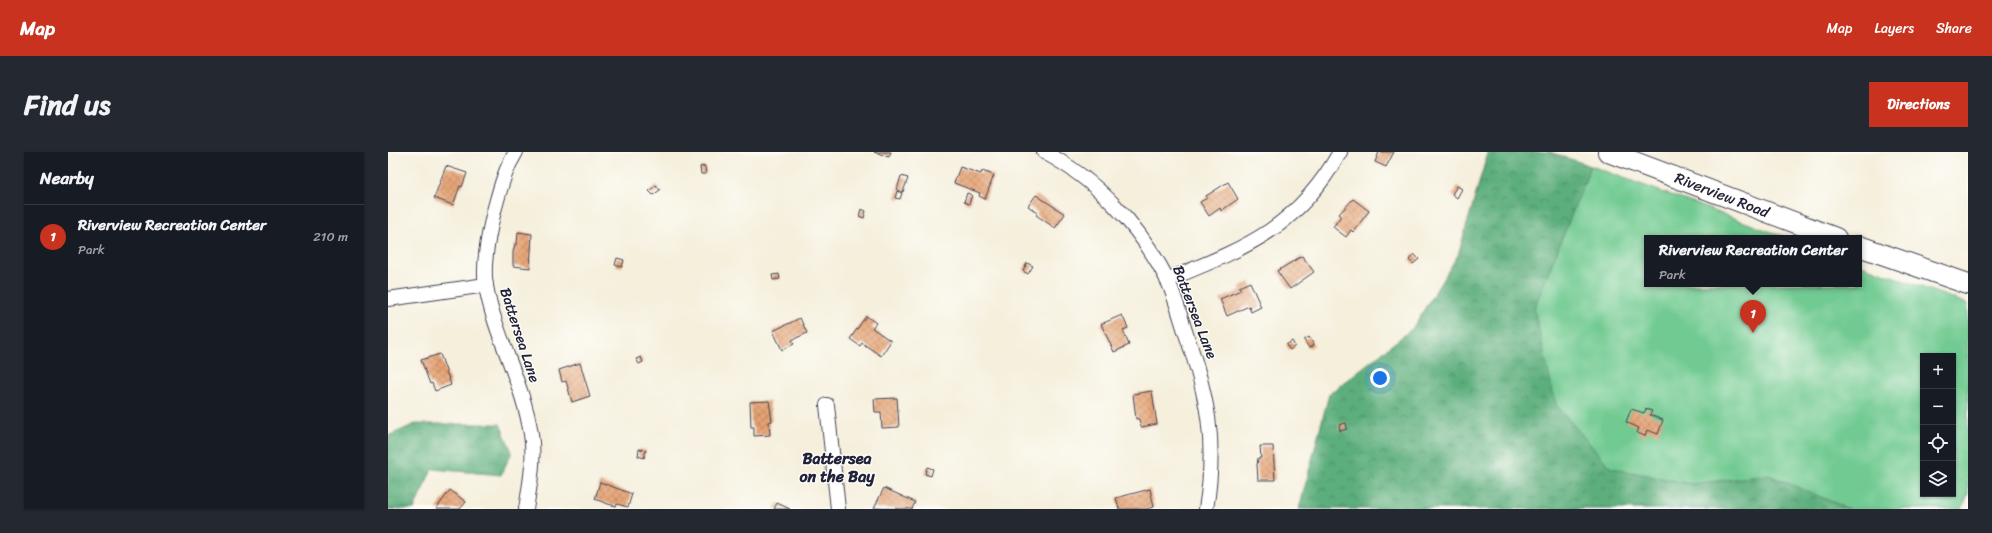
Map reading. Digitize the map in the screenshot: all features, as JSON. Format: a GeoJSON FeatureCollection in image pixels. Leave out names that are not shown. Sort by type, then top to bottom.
{"type":"FeatureCollection","features":[{"type":"Feature","properties":{"kind":"street","name":"Battersea Lane"},"geometry":{"type":"LineString","coordinates":[[516,152],[503,175],[492,220],[485,267],[486,285],[496,323],[521,390],[531,434],[532,460],[526,509]]}},
{"type":"Feature","properties":{"kind":"street","name":"Battersea Lane"},"geometry":{"type":"LineString","coordinates":[[1044,152],[1082,176],[1115,205],[1144,243],[1167,280],[1202,380],[1209,416],[1212,468],[1206,509]]}},
{"type":"Feature","properties":{"kind":"street"},"geometry":{"type":"LineString","coordinates":[[1167,280],[1237,250],[1282,223],[1314,192],[1328,173],[1340,152]]}},
{"type":"Feature","properties":{"kind":"street","name":"Riverview Road"},"geometry":{"type":"LineString","coordinates":[[1608,152],[1828,235]]}},
{"type":"Feature","properties":{"kind":"street"},"geometry":{"type":"LineString","coordinates":[[1862,247],[1968,284]]}},
{"type":"Feature","properties":{"kind":"street"},"geometry":{"type":"LineString","coordinates":[[388,299],[486,285]]}},
{"type":"Feature","properties":{"kind":"street"},"geometry":{"type":"LineString","coordinates":[[826,405],[838,509]]}},
{"type":"Feature","properties":{"kind":"green space"},"geometry":{"type":"Polygon","coordinates":[[[1488,152],[1550,152],[1591,166],[1534,309],[1692,484],[1769,475],[1849,509],[1299,509],[1329,394],[1412,329],[1458,255],[1488,152]]]}},
{"type":"Feature","properties":{"kind":"green space"},"geometry":{"type":"Polygon","coordinates":[[[1591,166],[1780,235],[1644,235],[1644,287],[1862,287],[1862,265],[1968,304],[1968,493],[1962,509],[1849,509],[1769,475],[1692,484],[1611,468],[1556,405],[1534,309],[1591,166]]]}},
{"type":"Feature","properties":{"kind":"green space"},"geometry":{"type":"Polygon","coordinates":[[[415,424],[500,424],[512,452],[501,475],[432,469],[414,509],[388,509],[388,436],[415,424]]]}},
{"type":"Feature","properties":{"kind":"building"},"geometry":{"type":"Polygon","coordinates":[[[874,152],[891,152],[889,157],[874,152]]]}},
{"type":"Feature","properties":{"kind":"building"},"geometry":{"type":"Polygon","coordinates":[[[1379,152],[1394,152],[1386,167],[1375,162],[1379,152]]]}},
{"type":"Feature","properties":{"kind":"building"},"geometry":{"type":"Polygon","coordinates":[[[446,166],[467,173],[462,187],[460,186],[453,205],[434,198],[446,166]]]}},
{"type":"Feature","properties":{"kind":"building"},"geometry":{"type":"Polygon","coordinates":[[[705,166],[706,174],[701,174],[700,167],[705,166]]]}},
{"type":"Feature","properties":{"kind":"building"},"geometry":{"type":"Polygon","coordinates":[[[960,167],[981,174],[982,171],[994,175],[985,199],[979,196],[980,193],[954,183],[960,167]]]}},
{"type":"Feature","properties":{"kind":"building"},"geometry":{"type":"Polygon","coordinates":[[[901,176],[908,178],[903,192],[897,190],[901,176]]]}},
{"type":"Feature","properties":{"kind":"building"},"geometry":{"type":"Polygon","coordinates":[[[1228,182],[1238,199],[1221,211],[1220,208],[1209,216],[1200,202],[1207,198],[1206,196],[1228,182]]]}},
{"type":"Feature","properties":{"kind":"building"},"geometry":{"type":"Polygon","coordinates":[[[656,185],[660,190],[653,195],[649,191],[656,185]]]}},
{"type":"Feature","properties":{"kind":"building"},"geometry":{"type":"Polygon","coordinates":[[[1457,186],[1462,189],[1457,198],[1452,194],[1457,186]]]}},
{"type":"Feature","properties":{"kind":"building"},"geometry":{"type":"Polygon","coordinates":[[[897,191],[902,193],[900,199],[895,198],[897,191]]]}},
{"type":"Feature","properties":{"kind":"building"},"geometry":{"type":"Polygon","coordinates":[[[967,193],[972,195],[969,204],[964,202],[967,193]]]}},
{"type":"Feature","properties":{"kind":"building"},"geometry":{"type":"Polygon","coordinates":[[[1036,195],[1065,214],[1055,228],[1036,215],[1038,213],[1028,206],[1036,195]]]}},
{"type":"Feature","properties":{"kind":"building"},"geometry":{"type":"Polygon","coordinates":[[[1353,199],[1369,211],[1353,232],[1351,230],[1346,237],[1333,227],[1341,216],[1339,214],[1353,199]]]}},
{"type":"Feature","properties":{"kind":"building"},"geometry":{"type":"Polygon","coordinates":[[[861,209],[866,211],[864,218],[859,216],[861,209]]]}},
{"type":"Feature","properties":{"kind":"building"},"geometry":{"type":"Polygon","coordinates":[[[518,232],[532,234],[530,268],[513,266],[513,252],[515,244],[517,244],[518,232]]]}},
{"type":"Feature","properties":{"kind":"building"},"geometry":{"type":"Polygon","coordinates":[[[1414,254],[1419,259],[1413,264],[1409,260],[1414,254]]]}},
{"type":"Feature","properties":{"kind":"building"},"geometry":{"type":"Polygon","coordinates":[[[1302,256],[1314,272],[1290,289],[1277,271],[1302,256]]]}},
{"type":"Feature","properties":{"kind":"building"},"geometry":{"type":"Polygon","coordinates":[[[617,258],[624,260],[622,267],[615,265],[617,258]]]}},
{"type":"Feature","properties":{"kind":"building"},"geometry":{"type":"Polygon","coordinates":[[[1027,263],[1033,266],[1028,274],[1023,271],[1027,263]]]}},
{"type":"Feature","properties":{"kind":"building"},"geometry":{"type":"Polygon","coordinates":[[[779,274],[780,279],[773,280],[772,275],[779,274]]]}},
{"type":"Feature","properties":{"kind":"building"},"geometry":{"type":"Polygon","coordinates":[[[1250,282],[1261,307],[1251,312],[1249,306],[1227,316],[1220,299],[1241,290],[1239,287],[1250,282]]]}},
{"type":"Feature","properties":{"kind":"building"},"geometry":{"type":"Polygon","coordinates":[[[1122,315],[1128,328],[1123,330],[1129,345],[1114,352],[1101,324],[1122,315]]]}},
{"type":"Feature","properties":{"kind":"building"},"geometry":{"type":"Polygon","coordinates":[[[866,316],[876,323],[872,328],[891,341],[881,356],[862,343],[860,346],[850,339],[866,316]]]}},
{"type":"Feature","properties":{"kind":"building"},"geometry":{"type":"Polygon","coordinates":[[[800,318],[807,333],[792,340],[794,344],[782,350],[773,331],[800,318]]]}},
{"type":"Feature","properties":{"kind":"building"},"geometry":{"type":"Polygon","coordinates":[[[1309,337],[1314,345],[1309,348],[1304,340],[1309,337]]]}},
{"type":"Feature","properties":{"kind":"building"},"geometry":{"type":"Polygon","coordinates":[[[1292,341],[1295,346],[1290,350],[1286,345],[1292,341]]]}},
{"type":"Feature","properties":{"kind":"building"},"geometry":{"type":"Polygon","coordinates":[[[440,354],[451,385],[435,391],[432,383],[430,384],[421,360],[440,354]]]}},
{"type":"Feature","properties":{"kind":"building"},"geometry":{"type":"Polygon","coordinates":[[[641,357],[643,362],[639,364],[636,359],[641,357]]]}},
{"type":"Feature","properties":{"kind":"building"},"geometry":{"type":"Polygon","coordinates":[[[580,363],[590,396],[572,402],[566,381],[562,382],[559,370],[580,363]]]}},
{"type":"Feature","properties":{"kind":"building"},"geometry":{"type":"Polygon","coordinates":[[[1152,391],[1157,424],[1141,427],[1139,419],[1136,419],[1133,394],[1152,391]]]}},
{"type":"Feature","properties":{"kind":"building"},"geometry":{"type":"Polygon","coordinates":[[[897,398],[899,427],[882,428],[881,412],[875,412],[874,399],[897,398]]]}},
{"type":"Feature","properties":{"kind":"building"},"geometry":{"type":"Polygon","coordinates":[[[769,401],[772,421],[769,422],[770,435],[754,436],[754,427],[751,427],[750,402],[769,401]]]}},
{"type":"Feature","properties":{"kind":"building"},"geometry":{"type":"Polygon","coordinates":[[[1631,409],[1644,413],[1646,409],[1652,411],[1650,415],[1663,420],[1658,434],[1647,430],[1645,436],[1637,433],[1639,428],[1626,422],[1631,409]]]}},
{"type":"Feature","properties":{"kind":"building"},"geometry":{"type":"Polygon","coordinates":[[[1346,423],[1347,429],[1340,431],[1339,425],[1346,423]]]}},
{"type":"Feature","properties":{"kind":"building"},"geometry":{"type":"Polygon","coordinates":[[[1260,446],[1273,446],[1275,480],[1258,480],[1257,465],[1258,458],[1261,458],[1260,446]]]}},
{"type":"Feature","properties":{"kind":"building"},"geometry":{"type":"Polygon","coordinates":[[[639,449],[646,450],[644,458],[638,456],[639,449]]]}},
{"type":"Feature","properties":{"kind":"building"},"geometry":{"type":"Polygon","coordinates":[[[927,467],[933,469],[931,476],[925,474],[927,467]]]}},
{"type":"Feature","properties":{"kind":"building"},"geometry":{"type":"Polygon","coordinates":[[[600,482],[632,494],[628,507],[617,504],[616,506],[595,499],[600,482]]]}},
{"type":"Feature","properties":{"kind":"building"},"geometry":{"type":"Polygon","coordinates":[[[884,488],[915,502],[912,509],[874,508],[884,488]]]}},
{"type":"Feature","properties":{"kind":"building"},"geometry":{"type":"Polygon","coordinates":[[[1150,489],[1154,507],[1146,509],[1119,509],[1116,498],[1150,489]]]}},
{"type":"Feature","properties":{"kind":"building"},"geometry":{"type":"Polygon","coordinates":[[[450,490],[466,502],[460,509],[436,509],[450,490]]]}},
{"type":"Feature","properties":{"kind":"building"},"geometry":{"type":"Polygon","coordinates":[[[777,503],[790,509],[774,509],[777,503]]]}},
{"type":"Feature","properties":{"kind":"place","name":"Riverview Recreation Center"},"geometry":{"type":"Point","coordinates":[1753,333]}},
{"type":"Feature","properties":{"kind":"district","name":"Battersea on the Bay"},"geometry":{"type":"Point","coordinates":[837,467]}}]}
